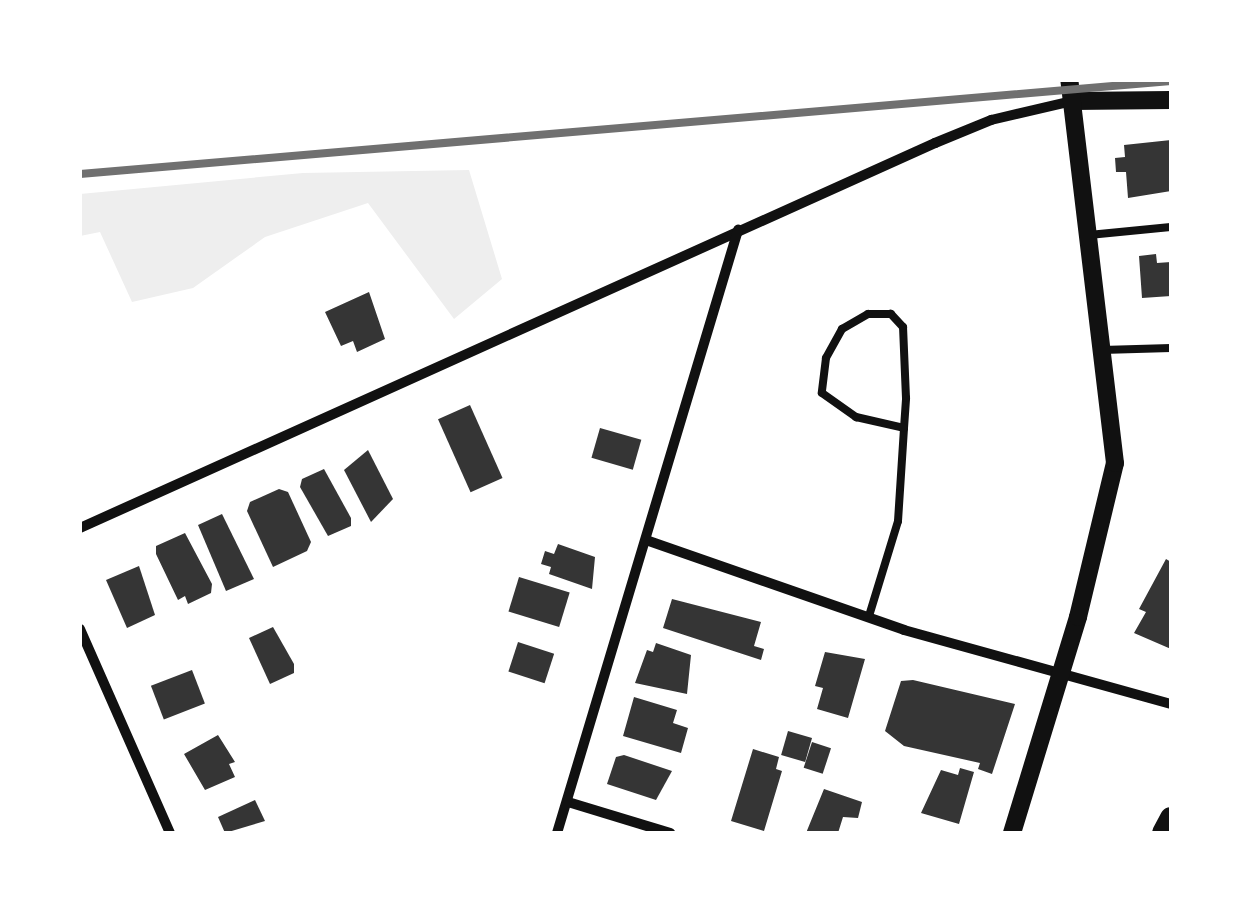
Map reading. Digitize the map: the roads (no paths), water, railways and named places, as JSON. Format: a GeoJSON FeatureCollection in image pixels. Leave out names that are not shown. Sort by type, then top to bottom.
{"type":"FeatureCollection","features":[{"type":"Feature","properties":{"kind":"highway"},"geometry":{"type":"LineString","coordinates":[[1163,833],[1171,818]]}},
{"type":"Feature","properties":{"kind":"street"},"geometry":{"type":"LineString","coordinates":[[1012,833],[1060,672],[1115,463],[1069,80]]}},
{"type":"Feature","properties":{"kind":"street"},"geometry":{"type":"LineString","coordinates":[[80,528],[738,230],[991,120],[1072,101],[1171,100]]}},
{"type":"Feature","properties":{"kind":"street"},"geometry":{"type":"LineString","coordinates":[[557,833],[738,230]]}},
{"type":"Feature","properties":{"kind":"street"},"geometry":{"type":"LineString","coordinates":[[646,540],[869,616],[1171,704]]}},
{"type":"Feature","properties":{"kind":"street"},"geometry":{"type":"LineString","coordinates":[[80,630],[170,833]]}},
{"type":"Feature","properties":{"kind":"street"},"geometry":{"type":"LineString","coordinates":[[568,802],[670,833]]}},
{"type":"Feature","properties":{"kind":"lane"},"geometry":{"type":"LineString","coordinates":[[1089,235],[1171,227]]}},
{"type":"Feature","properties":{"kind":"lane"},"geometry":{"type":"LineString","coordinates":[[869,616],[898,521],[904,428],[903,326],[890,314],[868,314],[842,328],[826,358],[822,392],[856,417],[904,428]]}},
{"type":"Feature","properties":{"kind":"lane"},"geometry":{"type":"LineString","coordinates":[[1102,350],[1171,348]]}},
{"type":"Feature","properties":{"kind":"railway"},"geometry":{"type":"LineString","coordinates":[[80,174],[1171,81]]}}]}
